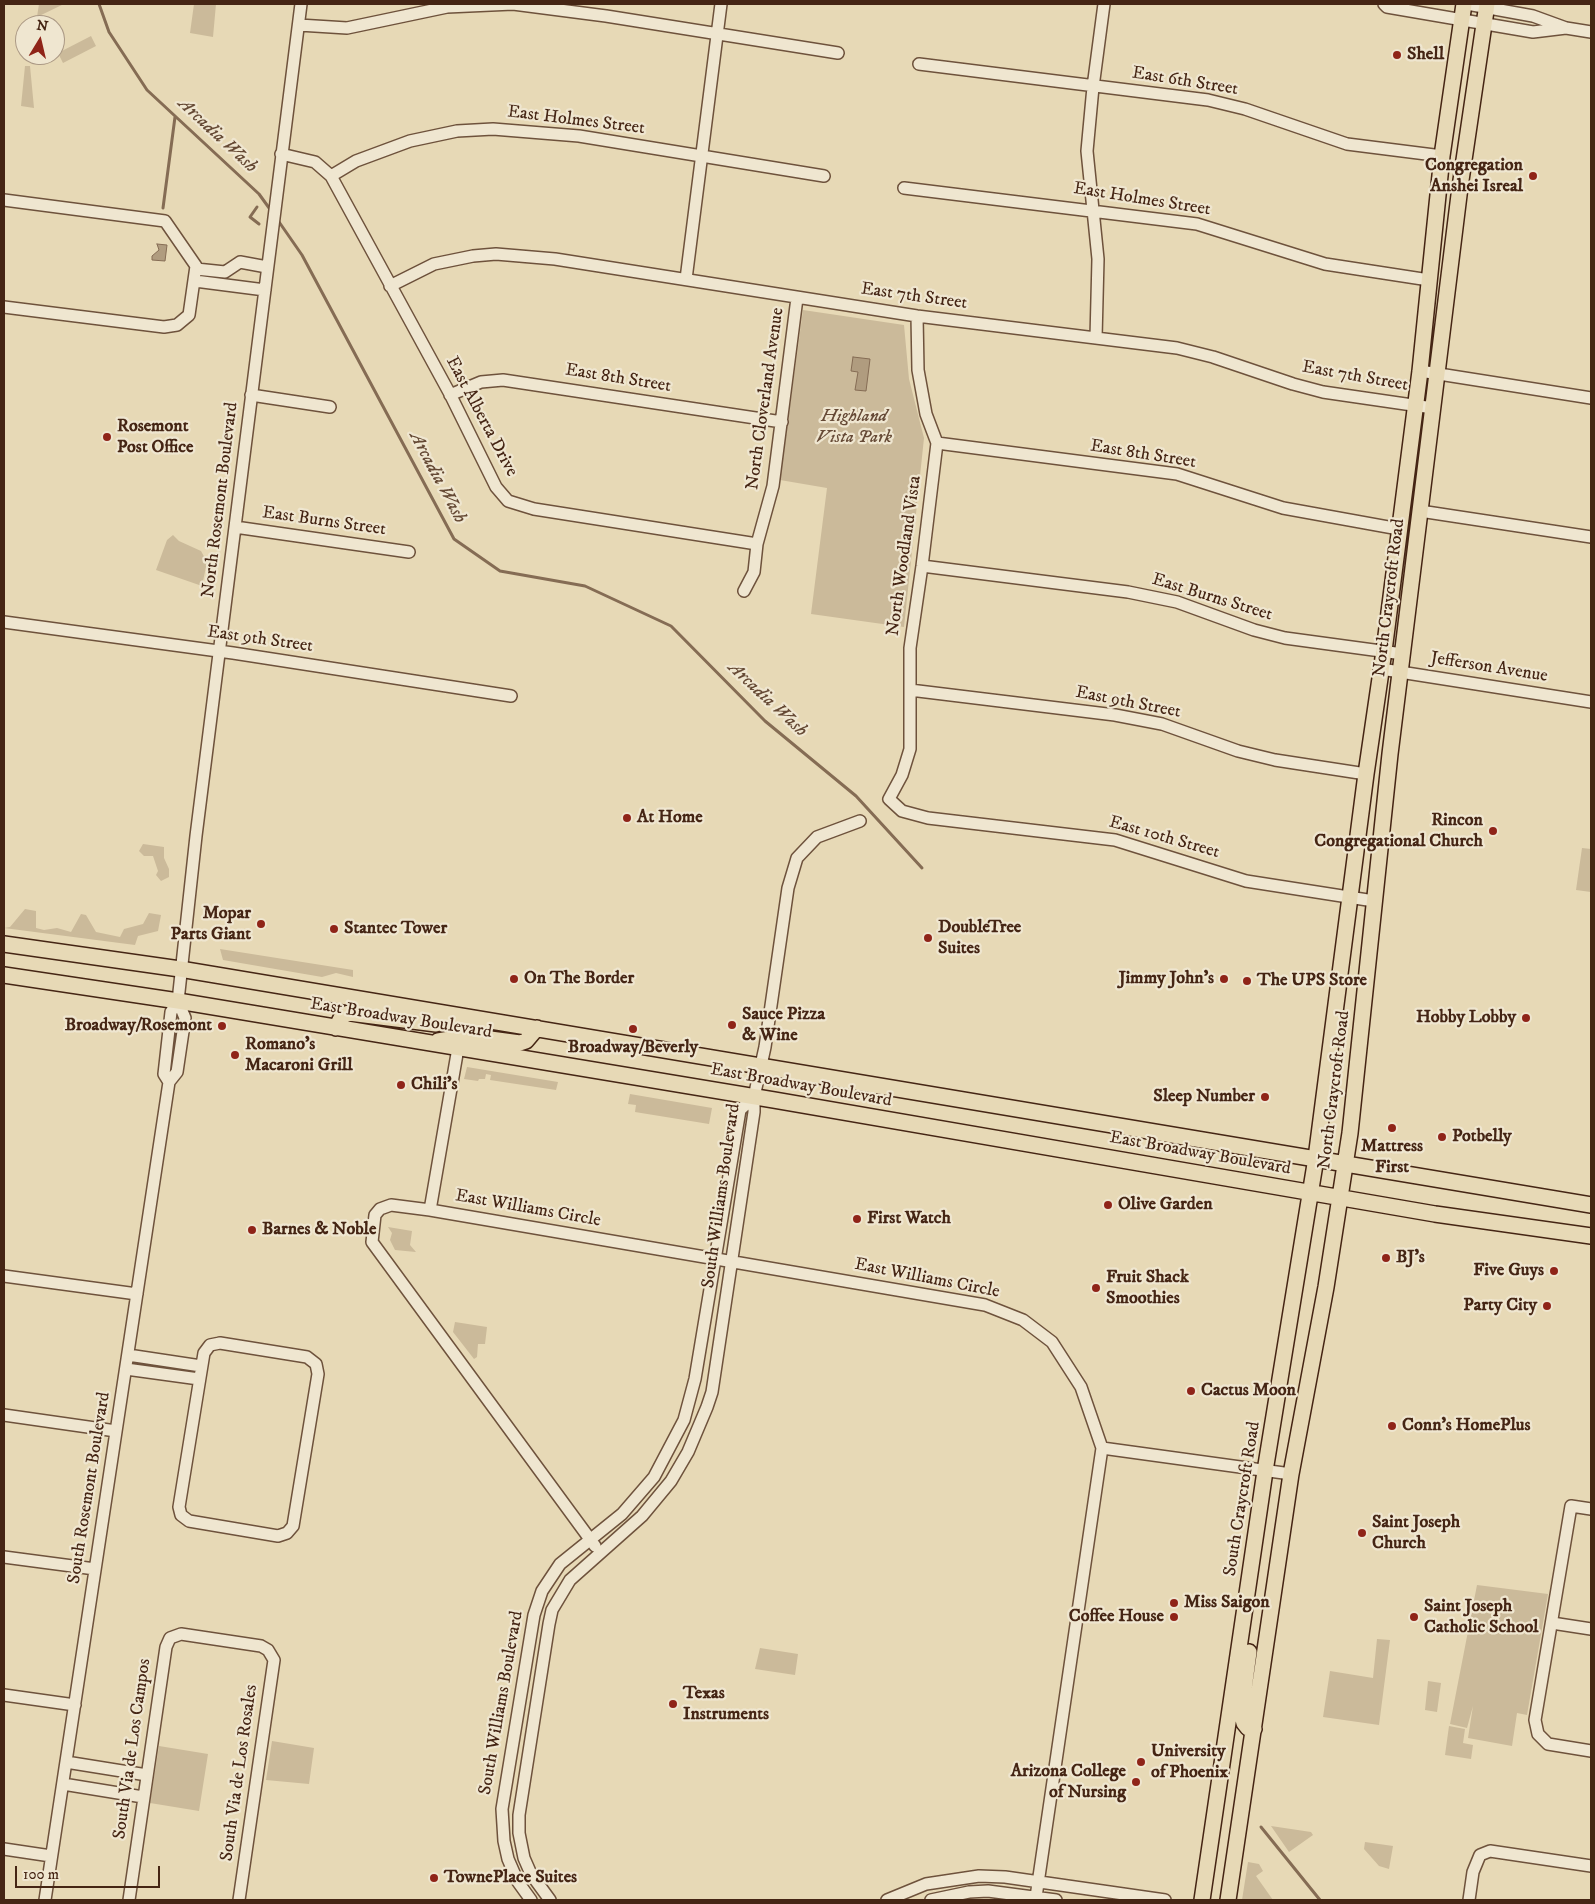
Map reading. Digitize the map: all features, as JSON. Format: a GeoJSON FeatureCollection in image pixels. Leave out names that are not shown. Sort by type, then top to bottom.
{"type":"FeatureCollection","features":[{"type":"Feature","properties":{"kind":"main road","name":"North Craycroft Road"},"geometry":{"type":"LineString","coordinates":[[1311,1192],[1366,774],[1382,669],[1420,371],[1442,156],[1461,20],[1465,4]]}},
{"type":"Feature","properties":{"kind":"main road","name":"North Craycroft Road"},"geometry":{"type":"LineString","coordinates":[[1340,1198],[1359,1054],[1400,673],[1460,187],[1487,6]]}},
{"type":"Feature","properties":{"kind":"main road","name":"East Broadway Boulevard"},"geometry":{"type":"LineString","coordinates":[[4,944],[180,969],[461,1015],[1591,1204]]}},
{"type":"Feature","properties":{"kind":"main road","name":"East Broadway Boulevard"},"geometry":{"type":"LineString","coordinates":[[4,975],[178,1001],[754,1097],[1340,1198],[1591,1236]]}},
{"type":"Feature","properties":{"kind":"main road"},"geometry":{"type":"LineString","coordinates":[[336,1028],[342,1016],[349,1013],[436,1024],[461,1015]]}},
{"type":"Feature","properties":{"kind":"main road"},"geometry":{"type":"LineString","coordinates":[[430,1043],[468,1036],[520,1043],[526,1041],[538,1028]]}},
{"type":"Feature","properties":{"kind":"main road","name":"South Craycroft Road"},"geometry":{"type":"LineString","coordinates":[[1202,1900],[1266,1471],[1311,1192]]}},
{"type":"Feature","properties":{"kind":"main road"},"geometry":{"type":"LineString","coordinates":[[1228,1900],[1291,1474],[1326,1287],[1340,1198]]}},
{"type":"Feature","properties":{"kind":"main road"},"geometry":{"type":"LineString","coordinates":[[1244,1614],[1251,1637],[1241,1712],[1244,1723],[1248,1728],[1254,1729]]}},
{"type":"Feature","properties":{"kind":"street","name":"North Rosemont Boulevard"},"geometry":{"type":"LineString","coordinates":[[178,1001],[180,969],[301,4]]}},
{"type":"Feature","properties":{"kind":"street"},"geometry":{"type":"LineString","coordinates":[[299,25],[347,28],[446,7],[513,4],[717,33],[838,53]]}},
{"type":"Feature","properties":{"kind":"street"},"geometry":{"type":"LineString","coordinates":[[686,279],[721,4]]}},
{"type":"Feature","properties":{"kind":"street"},"geometry":{"type":"LineString","coordinates":[[1096,338],[1098,259],[1087,151],[1104,4]]}},
{"type":"Feature","properties":{"kind":"street"},"geometry":{"type":"LineString","coordinates":[[1384,4],[1387,7],[1533,32],[1566,28]]}},
{"type":"Feature","properties":{"kind":"street"},"geometry":{"type":"LineString","coordinates":[[1465,4],[1487,6],[1533,16],[1566,28],[1591,32]]}},
{"type":"Feature","properties":{"kind":"street","name":"East 6th Street"},"geometry":{"type":"LineString","coordinates":[[919,64],[1208,100],[1245,109],[1347,144],[1442,156]]}},
{"type":"Feature","properties":{"kind":"street","name":"East Holmes Street"},"geometry":{"type":"LineString","coordinates":[[331,176],[356,161],[410,141],[473,130],[512,129],[570,135],[824,176]]}},
{"type":"Feature","properties":{"kind":"street","name":"East Alberta Drive"},"geometry":{"type":"LineString","coordinates":[[281,154],[315,162],[331,176],[450,395],[496,487],[508,501],[534,509],[757,544]]}},
{"type":"Feature","properties":{"kind":"street","name":"East Holmes Street"},"geometry":{"type":"LineString","coordinates":[[904,188],[1092,209],[1198,224],[1325,264],[1429,280]]}},
{"type":"Feature","properties":{"kind":"street"},"geometry":{"type":"LineString","coordinates":[[4,200],[165,221],[196,269],[189,315],[182,327],[164,327],[4,307]]}},
{"type":"Feature","properties":{"kind":"street","name":"East 7th Street"},"geometry":{"type":"LineString","coordinates":[[390,286],[445,260],[496,254],[554,259],[917,316],[1177,348],[1213,357],[1292,384],[1323,392],[1433,408]]}},
{"type":"Feature","properties":{"kind":"street"},"geometry":{"type":"LineString","coordinates":[[196,269],[225,272],[240,262],[268,267]]}},
{"type":"Feature","properties":{"kind":"street"},"geometry":{"type":"LineString","coordinates":[[229,286],[232,268]]}},
{"type":"Feature","properties":{"kind":"street"},"geometry":{"type":"LineString","coordinates":[[195,281],[265,290]]}},
{"type":"Feature","properties":{"kind":"street","name":"North Cloverland Avenue"},"geometry":{"type":"LineString","coordinates":[[744,591],[754,572],[757,544],[773,486],[798,298]]}},
{"type":"Feature","properties":{"kind":"street","name":"North Woodland Vista"},"geometry":{"type":"LineString","coordinates":[[889,799],[902,775],[910,749],[908,669],[937,444],[926,414],[918,370],[917,316]]}},
{"type":"Feature","properties":{"kind":"street","name":"East 7th Street"},"geometry":{"type":"LineString","coordinates":[[1420,371],[1591,398]]}},
{"type":"Feature","properties":{"kind":"street","name":"East 8th Street"},"geometry":{"type":"LineString","coordinates":[[450,395],[481,382],[503,380],[782,422]]}},
{"type":"Feature","properties":{"kind":"street"},"geometry":{"type":"LineString","coordinates":[[251,395],[330,407]]}},
{"type":"Feature","properties":{"kind":"street","name":"East 8th Street"},"geometry":{"type":"LineString","coordinates":[[937,444],[1177,474],[1284,508],[1399,529]]}},
{"type":"Feature","properties":{"kind":"street"},"geometry":{"type":"LineString","coordinates":[[1420,511],[1591,537]]}},
{"type":"Feature","properties":{"kind":"street","name":"East Burns Street"},"geometry":{"type":"LineString","coordinates":[[235,527],[409,552]]}},
{"type":"Feature","properties":{"kind":"street","name":"East Burns Street"},"geometry":{"type":"LineString","coordinates":[[922,566],[1128,592],[1177,602],[1254,630],[1285,638],[1403,654]]}},
{"type":"Feature","properties":{"kind":"street","name":"East 9th Street"},"geometry":{"type":"LineString","coordinates":[[4,622],[220,651],[511,696]]}},
{"type":"Feature","properties":{"kind":"street","name":"Jefferson Avenue"},"geometry":{"type":"LineString","coordinates":[[1382,669],[1591,702]]}},
{"type":"Feature","properties":{"kind":"street","name":"East 9th Street"},"geometry":{"type":"LineString","coordinates":[[910,690],[1115,715],[1162,724],[1238,751],[1275,760],[1366,774]]}},
{"type":"Feature","properties":{"kind":"street","name":"East 10th Street"},"geometry":{"type":"LineString","coordinates":[[889,799],[902,811],[928,818],[1115,840],[1246,880],[1374,901]]}},
{"type":"Feature","properties":{"kind":"street"},"geometry":{"type":"LineString","coordinates":[[754,1097],[761,1065],[788,888],[797,858],[817,837],[860,821]]}},
{"type":"Feature","properties":{"kind":"street","name":"South Rosemont Boulevard"},"geometry":{"type":"LineString","coordinates":[[44,1900],[169,1082],[177,1072],[185,1018],[178,1001]]}},
{"type":"Feature","properties":{"kind":"street","name":"East Williams Circle"},"geometry":{"type":"LineString","coordinates":[[430,1210],[458,1048]]}},
{"type":"Feature","properties":{"kind":"street","name":"South Williams Boulevard"},"geometry":{"type":"LineString","coordinates":[[531,1900],[518,1882],[508,1859],[504,1841],[502,1809],[532,1622],[542,1591],[550,1577],[572,1552],[622,1514],[639,1495],[654,1477],[676,1436],[691,1397],[740,1110],[754,1097]]}},
{"type":"Feature","properties":{"kind":"street","name":"South Williams Boulevard"},"geometry":{"type":"LineString","coordinates":[[550,1900],[531,1874],[524,1858],[519,1833],[524,1786],[552,1610],[570,1580],[658,1500],[688,1452],[712,1392],[754,1112],[754,1097]]}},
{"type":"Feature","properties":{"kind":"street","name":"East Williams Circle"},"geometry":{"type":"LineString","coordinates":[[600,1552],[372,1242],[376,1216],[380,1209],[391,1205],[430,1210],[986,1305],[1023,1320],[1052,1342],[1081,1387],[1102,1448],[1036,1897]]}},
{"type":"Feature","properties":{"kind":"street"},"geometry":{"type":"LineString","coordinates":[[4,1276],[137,1294]]}},
{"type":"Feature","properties":{"kind":"street"},"geometry":{"type":"LineString","coordinates":[[220,1343],[307,1357],[316,1364],[318,1374],[293,1526],[287,1533],[278,1536],[189,1521],[181,1516],[178,1507],[201,1366],[204,1353],[210,1345],[220,1343]]}},
{"type":"Feature","properties":{"kind":"street"},"geometry":{"type":"LineString","coordinates":[[128,1355],[201,1366]]}},
{"type":"Feature","properties":{"kind":"street"},"geometry":{"type":"LineString","coordinates":[[126,1369],[199,1380]]}},
{"type":"Feature","properties":{"kind":"street"},"geometry":{"type":"LineString","coordinates":[[4,1415],[116,1431]]}},
{"type":"Feature","properties":{"kind":"street"},"geometry":{"type":"LineString","coordinates":[[1102,1448],[1291,1474]]}},
{"type":"Feature","properties":{"kind":"street"},"geometry":{"type":"LineString","coordinates":[[1591,1509],[1571,1506],[1536,1720],[1538,1734],[1548,1744],[1591,1751]]}},
{"type":"Feature","properties":{"kind":"street"},"geometry":{"type":"LineString","coordinates":[[4,1557],[95,1569]]}},
{"type":"Feature","properties":{"kind":"street"},"geometry":{"type":"LineString","coordinates":[[1552,1623],[1591,1629]]}},
{"type":"Feature","properties":{"kind":"street","name":"South Via de Los Campos"},"geometry":{"type":"LineString","coordinates":[[128,1900],[166,1647],[172,1632],[258,1645],[275,1650]]}},
{"type":"Feature","properties":{"kind":"street","name":"South Via de Los Rosales"},"geometry":{"type":"LineString","coordinates":[[239,1900],[275,1650]]}},
{"type":"Feature","properties":{"kind":"street"},"geometry":{"type":"LineString","coordinates":[[4,1695],[75,1705]]}},
{"type":"Feature","properties":{"kind":"street"},"geometry":{"type":"LineString","coordinates":[[66,1762],[147,1775]]}},
{"type":"Feature","properties":{"kind":"street"},"geometry":{"type":"LineString","coordinates":[[63,1784],[143,1797]]}},
{"type":"Feature","properties":{"kind":"street"},"geometry":{"type":"LineString","coordinates":[[4,1849],[51,1856]]}},
{"type":"Feature","properties":{"kind":"street"},"geometry":{"type":"LineString","coordinates":[[1469,1900],[1474,1872],[1480,1854],[1490,1851],[1591,1866]]}},
{"type":"Feature","properties":{"kind":"street"},"geometry":{"type":"LineString","coordinates":[[887,1900],[926,1884],[963,1877],[994,1876],[1165,1900]]}},
{"type":"Feature","properties":{"kind":"street"},"geometry":{"type":"LineString","coordinates":[[931,1900],[969,1892],[988,1891],[1056,1900]]}},
{"type":"Feature","properties":{"kind":"green space"},"geometry":{"type":"Polygon","coordinates":[[[39,4],[64,4],[41,15],[37,15],[39,4]]]}},
{"type":"Feature","properties":{"kind":"green space"},"geometry":{"type":"Polygon","coordinates":[[[194,4],[216,4],[213,37],[190,33],[194,4]]]}},
{"type":"Feature","properties":{"kind":"green space"},"geometry":{"type":"Polygon","coordinates":[[[91,36],[96,46],[65,62],[65,49],[91,36]]]}},
{"type":"Feature","properties":{"kind":"green space"},"geometry":{"type":"Polygon","coordinates":[[[25,66],[30,66],[34,108],[21,106],[25,66]]]}},
{"type":"Feature","properties":{"kind":"green space","name":"Highland Vista Park"},"geometry":{"type":"Polygon","coordinates":[[[803,310],[904,325],[909,379],[924,438],[904,627],[811,614],[827,488],[780,480],[803,310]]]}},
{"type":"Feature","properties":{"kind":"green space"},"geometry":{"type":"Polygon","coordinates":[[[173,535],[179,541],[201,551],[207,562],[202,586],[156,570],[167,540],[173,535]]]}},
{"type":"Feature","properties":{"kind":"green space"},"geometry":{"type":"Polygon","coordinates":[[[143,844],[164,847],[164,858],[169,869],[169,877],[161,881],[156,875],[158,871],[153,856],[144,856],[139,851],[143,844]]]}},
{"type":"Feature","properties":{"kind":"green space"},"geometry":{"type":"Polygon","coordinates":[[[1582,848],[1591,849],[1591,892],[1576,890],[1582,848]]]}},
{"type":"Feature","properties":{"kind":"green space"},"geometry":{"type":"Polygon","coordinates":[[[25,909],[36,911],[36,928],[44,930],[57,928],[71,932],[81,914],[86,915],[96,932],[120,937],[124,929],[143,924],[149,913],[161,915],[158,931],[138,936],[135,945],[4,928],[10,927],[25,909]]]}},
{"type":"Feature","properties":{"kind":"green space"},"geometry":{"type":"Polygon","coordinates":[[[220,949],[353,970],[353,977],[336,973],[322,977],[223,960],[220,949]]]}},
{"type":"Feature","properties":{"kind":"green space"},"geometry":{"type":"Polygon","coordinates":[[[467,1067],[558,1082],[556,1090],[490,1080],[491,1075],[486,1074],[485,1079],[479,1079],[478,1081],[464,1079],[467,1067]]]}},
{"type":"Feature","properties":{"kind":"green space"},"geometry":{"type":"Polygon","coordinates":[[[630,1094],[712,1108],[709,1124],[635,1112],[636,1105],[628,1104],[630,1094]]]}},
{"type":"Feature","properties":{"kind":"green space"},"geometry":{"type":"Polygon","coordinates":[[[388,1227],[412,1231],[410,1245],[416,1252],[395,1250],[390,1240],[392,1233],[388,1227]]]}},
{"type":"Feature","properties":{"kind":"green space"},"geometry":{"type":"Polygon","coordinates":[[[455,1322],[487,1327],[485,1344],[478,1344],[477,1357],[474,1359],[453,1332],[455,1322]]]}},
{"type":"Feature","properties":{"kind":"green space"},"geometry":{"type":"Polygon","coordinates":[[[1477,1585],[1548,1594],[1527,1715],[1517,1713],[1512,1746],[1468,1738],[1473,1706],[1467,1728],[1450,1724],[1477,1585]]]}},
{"type":"Feature","properties":{"kind":"green space"},"geometry":{"type":"Polygon","coordinates":[[[1377,1639],[1390,1640],[1379,1725],[1323,1717],[1330,1671],[1373,1678],[1377,1639]]]}},
{"type":"Feature","properties":{"kind":"green space"},"geometry":{"type":"Polygon","coordinates":[[[760,1648],[798,1654],[795,1675],[755,1669],[760,1648]]]}},
{"type":"Feature","properties":{"kind":"green space"},"geometry":{"type":"Polygon","coordinates":[[[1428,1681],[1441,1683],[1437,1712],[1425,1710],[1428,1681]]]}},
{"type":"Feature","properties":{"kind":"green space"},"geometry":{"type":"Polygon","coordinates":[[[1449,1726],[1465,1729],[1463,1743],[1473,1745],[1471,1759],[1445,1755],[1449,1726]]]}},
{"type":"Feature","properties":{"kind":"green space"},"geometry":{"type":"Polygon","coordinates":[[[272,1741],[314,1748],[309,1784],[266,1780],[272,1741]]]}},
{"type":"Feature","properties":{"kind":"green space"},"geometry":{"type":"Polygon","coordinates":[[[159,1746],[208,1754],[199,1811],[150,1803],[159,1746]]]}},
{"type":"Feature","properties":{"kind":"green space"},"geometry":{"type":"Polygon","coordinates":[[[1271,1826],[1311,1832],[1313,1835],[1289,1852],[1271,1826]]]}},
{"type":"Feature","properties":{"kind":"green space"},"geometry":{"type":"Polygon","coordinates":[[[1365,1842],[1393,1846],[1389,1869],[1379,1866],[1364,1849],[1365,1842]]]}},
{"type":"Feature","properties":{"kind":"green space"},"geometry":{"type":"Polygon","coordinates":[[[1248,1862],[1259,1864],[1263,1871],[1256,1876],[1273,1900],[1242,1900],[1248,1862]]]}},
{"type":"Feature","properties":{"kind":"shaded area"},"geometry":{"type":"Polygon","coordinates":[[[157,244],[167,245],[165,261],[152,260],[152,256],[159,250],[157,244]]]}},
{"type":"Feature","properties":{"kind":"shaded area"},"geometry":{"type":"Polygon","coordinates":[[[853,357],[870,359],[866,391],[855,390],[858,372],[851,371],[853,357]]]}},
{"type":"Feature","properties":{"kind":"waterway","name":"Arcadia Wash"},"geometry":{"type":"LineString","coordinates":[[99,4],[109,32],[147,90],[259,194],[272,212]]}},
{"type":"Feature","properties":{"kind":"waterway"},"geometry":{"type":"LineString","coordinates":[[163,208],[175,117]]}},
{"type":"Feature","properties":{"kind":"waterway"},"geometry":{"type":"LineString","coordinates":[[257,207],[250,217],[259,224]]}},
{"type":"Feature","properties":{"kind":"waterway","name":"Arcadia Wash"},"geometry":{"type":"LineString","coordinates":[[277,219],[302,255],[454,539],[500,571],[585,586],[671,626],[765,721],[856,796],[922,868]]}},
{"type":"Feature","properties":{"kind":"waterway","name":"Arcadia Wash"},"geometry":{"type":"LineString","coordinates":[[1261,1827],[1320,1900]]}},
{"type":"Feature","properties":{"kind":"place","name":"Shell"},"geometry":{"type":"Point","coordinates":[1397,55]}},
{"type":"Feature","properties":{"kind":"place","name":"Congregation Anshei Isreal"},"geometry":{"type":"Point","coordinates":[1533,176]}},
{"type":"Feature","properties":{"kind":"place","name":"Rosemont Post Office"},"geometry":{"type":"Point","coordinates":[107,437]}},
{"type":"Feature","properties":{"kind":"place","name":"At Home"},"geometry":{"type":"Point","coordinates":[627,818]}},
{"type":"Feature","properties":{"kind":"place","name":"Rincon Congregational Church"},"geometry":{"type":"Point","coordinates":[1493,831]}},
{"type":"Feature","properties":{"kind":"place","name":"Mopar Parts Giant"},"geometry":{"type":"Point","coordinates":[261,924]}},
{"type":"Feature","properties":{"kind":"place","name":"Stantec Tower"},"geometry":{"type":"Point","coordinates":[334,929]}},
{"type":"Feature","properties":{"kind":"place","name":"DoubleTree Suites"},"geometry":{"type":"Point","coordinates":[928,938]}},
{"type":"Feature","properties":{"kind":"place","name":"On The Border"},"geometry":{"type":"Point","coordinates":[514,979]}},
{"type":"Feature","properties":{"kind":"place","name":"Jimmy John's"},"geometry":{"type":"Point","coordinates":[1224,979]}},
{"type":"Feature","properties":{"kind":"place","name":"The UPS Store"},"geometry":{"type":"Point","coordinates":[1247,981]}},
{"type":"Feature","properties":{"kind":"place","name":"Hobby Lobby"},"geometry":{"type":"Point","coordinates":[1526,1018]}},
{"type":"Feature","properties":{"kind":"place","name":"Sauce Pizza & Wine"},"geometry":{"type":"Point","coordinates":[732,1025]}},
{"type":"Feature","properties":{"kind":"place","name":"Broadway/Rosemont"},"geometry":{"type":"Point","coordinates":[222,1026]}},
{"type":"Feature","properties":{"kind":"place","name":"Broadway/Beverly"},"geometry":{"type":"Point","coordinates":[633,1029]}},
{"type":"Feature","properties":{"kind":"place","name":"Romano's Macaroni Grill"},"geometry":{"type":"Point","coordinates":[235,1055]}},
{"type":"Feature","properties":{"kind":"place","name":"Chili's"},"geometry":{"type":"Point","coordinates":[401,1085]}},
{"type":"Feature","properties":{"kind":"place","name":"Sleep Number"},"geometry":{"type":"Point","coordinates":[1265,1097]}},
{"type":"Feature","properties":{"kind":"place","name":"Mattress First"},"geometry":{"type":"Point","coordinates":[1392,1128]}},
{"type":"Feature","properties":{"kind":"place","name":"Potbelly"},"geometry":{"type":"Point","coordinates":[1442,1137]}},
{"type":"Feature","properties":{"kind":"place","name":"Olive Garden"},"geometry":{"type":"Point","coordinates":[1108,1205]}},
{"type":"Feature","properties":{"kind":"place","name":"First Watch"},"geometry":{"type":"Point","coordinates":[857,1219]}},
{"type":"Feature","properties":{"kind":"place","name":"Barnes & Noble"},"geometry":{"type":"Point","coordinates":[252,1230]}},
{"type":"Feature","properties":{"kind":"place","name":"BJ's"},"geometry":{"type":"Point","coordinates":[1386,1258]}},
{"type":"Feature","properties":{"kind":"place","name":"Five Guys"},"geometry":{"type":"Point","coordinates":[1554,1271]}},
{"type":"Feature","properties":{"kind":"place","name":"Fruit Shack Smoothies"},"geometry":{"type":"Point","coordinates":[1096,1288]}},
{"type":"Feature","properties":{"kind":"place","name":"Party City"},"geometry":{"type":"Point","coordinates":[1547,1306]}},
{"type":"Feature","properties":{"kind":"place","name":"Cactus Moon"},"geometry":{"type":"Point","coordinates":[1191,1391]}},
{"type":"Feature","properties":{"kind":"place","name":"Conn’s HomePlus"},"geometry":{"type":"Point","coordinates":[1392,1426]}},
{"type":"Feature","properties":{"kind":"place","name":"Saint Joseph Church"},"geometry":{"type":"Point","coordinates":[1362,1533]}},
{"type":"Feature","properties":{"kind":"place","name":"Miss Saigon"},"geometry":{"type":"Point","coordinates":[1174,1603]}},
{"type":"Feature","properties":{"kind":"place","name":"Coffee House"},"geometry":{"type":"Point","coordinates":[1174,1617]}},
{"type":"Feature","properties":{"kind":"place","name":"Saint Joseph Catholic School"},"geometry":{"type":"Point","coordinates":[1414,1617]}},
{"type":"Feature","properties":{"kind":"place","name":"Texas Instruments"},"geometry":{"type":"Point","coordinates":[673,1704]}},
{"type":"Feature","properties":{"kind":"place","name":"University of Phoenix"},"geometry":{"type":"Point","coordinates":[1141,1762]}},
{"type":"Feature","properties":{"kind":"place","name":"Arizona College of Nursing"},"geometry":{"type":"Point","coordinates":[1136,1782]}},
{"type":"Feature","properties":{"kind":"place","name":"TownePlace Suites"},"geometry":{"type":"Point","coordinates":[434,1878]}}]}
